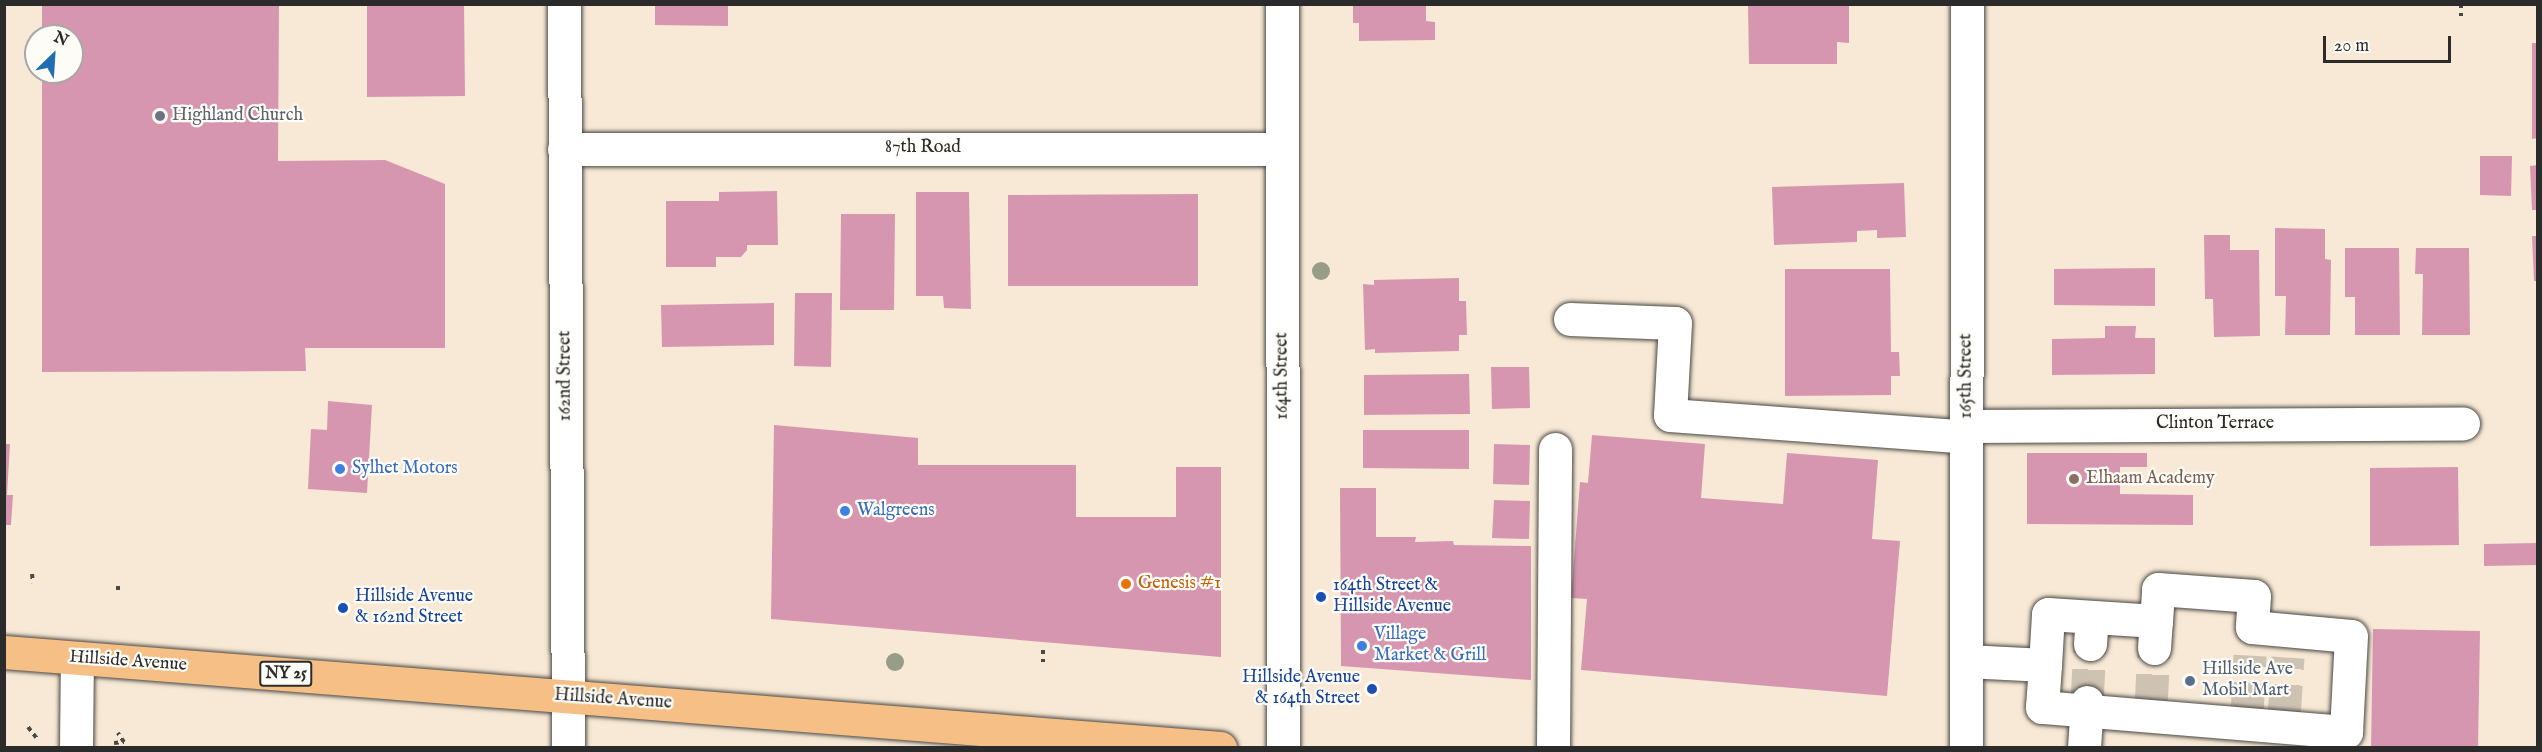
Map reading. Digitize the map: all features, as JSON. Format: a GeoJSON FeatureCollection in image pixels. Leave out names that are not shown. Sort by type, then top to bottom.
{"type":"FeatureCollection","features":[{"type":"Feature","properties":{"kind":"main road","name":"Hillside Avenue"},"geometry":{"type":"LineString","coordinates":[[4,652],[568,696],[1085,742],[1221,747]]}},
{"type":"Feature","properties":{"kind":"street","name":"162nd Street"},"geometry":{"type":"LineString","coordinates":[[564,4],[568,747]]}},
{"type":"Feature","properties":{"kind":"street","name":"164th Street"},"geometry":{"type":"LineString","coordinates":[[1282,4],[1283,747]]}},
{"type":"Feature","properties":{"kind":"street","name":"165th Street"},"geometry":{"type":"LineString","coordinates":[[1966,747],[1967,4]]}},
{"type":"Feature","properties":{"kind":"street","name":"87th Road"},"geometry":{"type":"LineString","coordinates":[[564,149],[1282,149]]}},
{"type":"Feature","properties":{"kind":"street","name":"Clinton Terrace"},"geometry":{"type":"LineString","coordinates":[[1570,319],[1675,324],[1670,414],[1967,431],[2463,423]]}},
{"type":"Feature","properties":{"kind":"street"},"geometry":{"type":"LineString","coordinates":[[1553,747],[1555,449]]}},
{"type":"Feature","properties":{"kind":"street"},"geometry":{"type":"LineString","coordinates":[[2158,589],[2254,597],[2251,641],[2289,644],[2351,636],[2346,732],[2284,731],[2246,719],[2151,711],[2087,706],[2042,707],[2045,665],[2048,614],[2091,630],[2155,634],[2158,589]]}},
{"type":"Feature","properties":{"kind":"street"},"geometry":{"type":"LineString","coordinates":[[76,747],[77,658]]}},
{"type":"Feature","properties":{"kind":"street"},"geometry":{"type":"LineString","coordinates":[[1966,661],[2045,665]]}},
{"type":"Feature","properties":{"kind":"street"},"geometry":{"type":"LineString","coordinates":[[2084,747],[2087,706]]}},
{"type":"Feature","properties":{"kind":"path"},"geometry":{"type":"LineString","coordinates":[[2461,4],[2461,16]]}},
{"type":"Feature","properties":{"kind":"path"},"geometry":{"type":"LineString","coordinates":[[32,574],[33,583]]}},
{"type":"Feature","properties":{"kind":"path"},"geometry":{"type":"LineString","coordinates":[[118,581],[118,590]]}},
{"type":"Feature","properties":{"kind":"path"},"geometry":{"type":"LineString","coordinates":[[1042,650],[1043,662]]}},
{"type":"Feature","properties":{"kind":"path"},"geometry":{"type":"LineString","coordinates":[[28,727],[33,737],[38,740]]}},
{"type":"Feature","properties":{"kind":"building"},"geometry":{"type":"Polygon","coordinates":[[[42,4],[279,4],[278,161],[385,160],[445,184],[445,348],[305,348],[306,371],[42,372],[42,84],[84,84],[84,24],[42,24],[42,4]]]}},
{"type":"Feature","properties":{"kind":"building"},"geometry":{"type":"Polygon","coordinates":[[[367,4],[464,4],[465,96],[367,97],[367,4]]]}},
{"type":"Feature","properties":{"kind":"building"},"geometry":{"type":"Polygon","coordinates":[[[655,4],[728,4],[728,26],[655,25],[655,4]]]}},
{"type":"Feature","properties":{"kind":"building"},"geometry":{"type":"Polygon","coordinates":[[[1353,4],[1426,4],[1426,21],[1435,22],[1435,40],[1359,41],[1359,23],[1353,23],[1353,4]]]}},
{"type":"Feature","properties":{"kind":"building"},"geometry":{"type":"Polygon","coordinates":[[[1748,4],[1849,4],[1849,43],[1837,42],[1837,64],[1749,64],[1748,4]]]}},
{"type":"Feature","properties":{"kind":"building"},"geometry":{"type":"Polygon","coordinates":[[[2532,43],[2538,43],[2538,138],[2532,139],[2532,43]]]}},
{"type":"Feature","properties":{"kind":"building"},"geometry":{"type":"Polygon","coordinates":[[[2480,156],[2512,156],[2511,196],[2480,195],[2480,156]]]}},
{"type":"Feature","properties":{"kind":"building"},"geometry":{"type":"Polygon","coordinates":[[[2538,165],[2538,210],[2532,210],[2530,166],[2538,165]]]}},
{"type":"Feature","properties":{"kind":"building"},"geometry":{"type":"Polygon","coordinates":[[[1904,183],[1906,237],[1877,238],[1877,230],[1857,231],[1857,242],[1774,245],[1772,187],[1904,183]]]}},
{"type":"Feature","properties":{"kind":"building"},"geometry":{"type":"Polygon","coordinates":[[[777,191],[778,245],[747,245],[747,250],[741,257],[716,257],[716,267],[666,267],[666,201],[719,201],[719,192],[777,191]]]}},
{"type":"Feature","properties":{"kind":"building"},"geometry":{"type":"Polygon","coordinates":[[[916,192],[969,192],[971,309],[944,308],[943,296],[916,296],[916,192]]]}},
{"type":"Feature","properties":{"kind":"building"},"geometry":{"type":"Polygon","coordinates":[[[1198,194],[1198,286],[1008,286],[1008,195],[1198,194]]]}},
{"type":"Feature","properties":{"kind":"building"},"geometry":{"type":"Polygon","coordinates":[[[841,214],[895,214],[894,310],[840,310],[841,214]]]}},
{"type":"Feature","properties":{"kind":"building"},"geometry":{"type":"Polygon","coordinates":[[[2275,228],[2325,229],[2325,259],[2331,260],[2330,335],[2285,335],[2286,296],[2275,296],[2275,228]]]}},
{"type":"Feature","properties":{"kind":"building"},"geometry":{"type":"Polygon","coordinates":[[[2204,235],[2230,235],[2230,250],[2259,250],[2260,336],[2214,337],[2213,299],[2205,299],[2204,235]]]}},
{"type":"Feature","properties":{"kind":"building"},"geometry":{"type":"Polygon","coordinates":[[[2532,236],[2538,236],[2538,281],[2534,281],[2532,236]]]}},
{"type":"Feature","properties":{"kind":"building"},"geometry":{"type":"Polygon","coordinates":[[[2345,248],[2399,248],[2400,335],[2355,335],[2355,297],[2345,297],[2345,248]]]}},
{"type":"Feature","properties":{"kind":"building"},"geometry":{"type":"Polygon","coordinates":[[[2416,248],[2469,248],[2470,335],[2422,335],[2423,274],[2415,274],[2416,248]]]}},
{"type":"Feature","properties":{"kind":"building"},"geometry":{"type":"Polygon","coordinates":[[[2155,268],[2155,306],[2054,305],[2054,269],[2155,268]]]}},
{"type":"Feature","properties":{"kind":"building"},"geometry":{"type":"Polygon","coordinates":[[[1785,269],[1890,269],[1891,352],[1899,352],[1900,376],[1891,376],[1891,395],[1785,396],[1785,269]]]}},
{"type":"Feature","properties":{"kind":"building"},"geometry":{"type":"Polygon","coordinates":[[[1459,278],[1459,301],[1466,301],[1467,335],[1459,335],[1459,351],[1375,353],[1375,349],[1365,350],[1363,284],[1374,285],[1374,280],[1459,278]]]}},
{"type":"Feature","properties":{"kind":"building"},"geometry":{"type":"Polygon","coordinates":[[[795,293],[832,293],[831,367],[794,366],[795,293]]]}},
{"type":"Feature","properties":{"kind":"building"},"geometry":{"type":"Polygon","coordinates":[[[774,303],[774,345],[662,347],[661,305],[774,303]]]}},
{"type":"Feature","properties":{"kind":"building"},"geometry":{"type":"Polygon","coordinates":[[[2105,326],[2136,326],[2135,338],[2155,338],[2155,374],[2052,375],[2052,339],[2105,338],[2105,326]]]}},
{"type":"Feature","properties":{"kind":"building"},"geometry":{"type":"Polygon","coordinates":[[[1491,367],[1529,367],[1530,408],[1492,409],[1491,367]]]}},
{"type":"Feature","properties":{"kind":"building"},"geometry":{"type":"Polygon","coordinates":[[[1469,374],[1470,414],[1364,415],[1364,375],[1469,374]]]}},
{"type":"Feature","properties":{"kind":"building"},"geometry":{"type":"Polygon","coordinates":[[[328,401],[372,405],[367,493],[308,489],[311,429],[327,430],[328,401]]]}},
{"type":"Feature","properties":{"kind":"building"},"geometry":{"type":"Polygon","coordinates":[[[774,425],[918,438],[918,465],[1076,465],[1076,517],[1176,517],[1176,467],[1221,467],[1221,657],[771,619],[774,425]]]}},
{"type":"Feature","properties":{"kind":"building"},"geometry":{"type":"Polygon","coordinates":[[[1363,430],[1469,430],[1469,469],[1363,468],[1363,430]]]}},
{"type":"Feature","properties":{"kind":"building"},"geometry":{"type":"Polygon","coordinates":[[[1592,435],[1705,444],[1701,498],[1783,504],[1787,453],[1878,460],[1872,539],[1900,541],[1887,696],[1581,670],[1587,599],[1571,598],[1580,482],[1588,483],[1592,435]]]}},
{"type":"Feature","properties":{"kind":"building"},"geometry":{"type":"Polygon","coordinates":[[[4,444],[10,444],[7,495],[13,495],[11,525],[4,525],[4,444]]]}},
{"type":"Feature","properties":{"kind":"building"},"geometry":{"type":"Polygon","coordinates":[[[1494,444],[1530,445],[1529,485],[1493,484],[1494,444]]]}},
{"type":"Feature","properties":{"kind":"building","name":"Elhaam Academy"},"geometry":{"type":"Polygon","coordinates":[[[2027,453],[2147,453],[2147,467],[2120,467],[2120,494],[2193,495],[2193,525],[2027,524],[2027,453]]]}},
{"type":"Feature","properties":{"kind":"building"},"geometry":{"type":"Polygon","coordinates":[[[2458,467],[2459,545],[2370,546],[2370,468],[2458,467]]]}},
{"type":"Feature","properties":{"kind":"building"},"geometry":{"type":"Polygon","coordinates":[[[1340,488],[1376,488],[1376,537],[1416,537],[1415,542],[1453,541],[1454,545],[1531,546],[1531,680],[1341,666],[1340,488]]]}},
{"type":"Feature","properties":{"kind":"building"},"geometry":{"type":"Polygon","coordinates":[[[1494,500],[1530,501],[1529,539],[1492,538],[1494,500]]]}},
{"type":"Feature","properties":{"kind":"building"},"geometry":{"type":"Polygon","coordinates":[[[2538,543],[2538,565],[2484,566],[2484,544],[2538,543]]]}},
{"type":"Feature","properties":{"kind":"building"},"geometry":{"type":"Polygon","coordinates":[[[2373,629],[2480,631],[2478,748],[2371,748],[2373,629]]]}},
{"type":"Feature","properties":{"kind":"tunnel"},"geometry":{"type":"LineString","coordinates":[[2087,702],[2090,644]]}},
{"type":"Feature","properties":{"kind":"tunnel"},"geometry":{"type":"LineString","coordinates":[[2151,707],[2154,648]]}},
{"type":"Feature","properties":{"kind":"tunnel"},"geometry":{"type":"LineString","coordinates":[[2247,715],[2250,655]]}},
{"type":"Feature","properties":{"kind":"tunnel"},"geometry":{"type":"LineString","coordinates":[[2284,717],[2288,657]]}},
{"type":"Feature","properties":{"kind":"place","name":"Highland Church"},"geometry":{"type":"Point","coordinates":[160,116]}},
{"type":"Feature","properties":{"kind":"place","name":"Sylhet Motors"},"geometry":{"type":"Point","coordinates":[340,469]}},
{"type":"Feature","properties":{"kind":"place","name":"Elhaam Academy"},"geometry":{"type":"Point","coordinates":[2074,479]}},
{"type":"Feature","properties":{"kind":"place","name":"Walgreens"},"geometry":{"type":"Point","coordinates":[845,511]}},
{"type":"Feature","properties":{"kind":"place","name":"Genesis #1"},"geometry":{"type":"Point","coordinates":[1126,584]}},
{"type":"Feature","properties":{"kind":"place","name":"164th Street & Hillside Avenue"},"geometry":{"type":"Point","coordinates":[1321,597]}},
{"type":"Feature","properties":{"kind":"place","name":"Hillside Avenue & 162nd Street"},"geometry":{"type":"Point","coordinates":[343,608]}},
{"type":"Feature","properties":{"kind":"place","name":"Village Market & Grill"},"geometry":{"type":"Point","coordinates":[1362,646]}},
{"type":"Feature","properties":{"kind":"place","name":"Hillside Ave Mobil Mart"},"geometry":{"type":"Point","coordinates":[2190,681]}},
{"type":"Feature","properties":{"kind":"place","name":"Hillside Avenue & 164th Street"},"geometry":{"type":"Point","coordinates":[1372,689]}}]}
